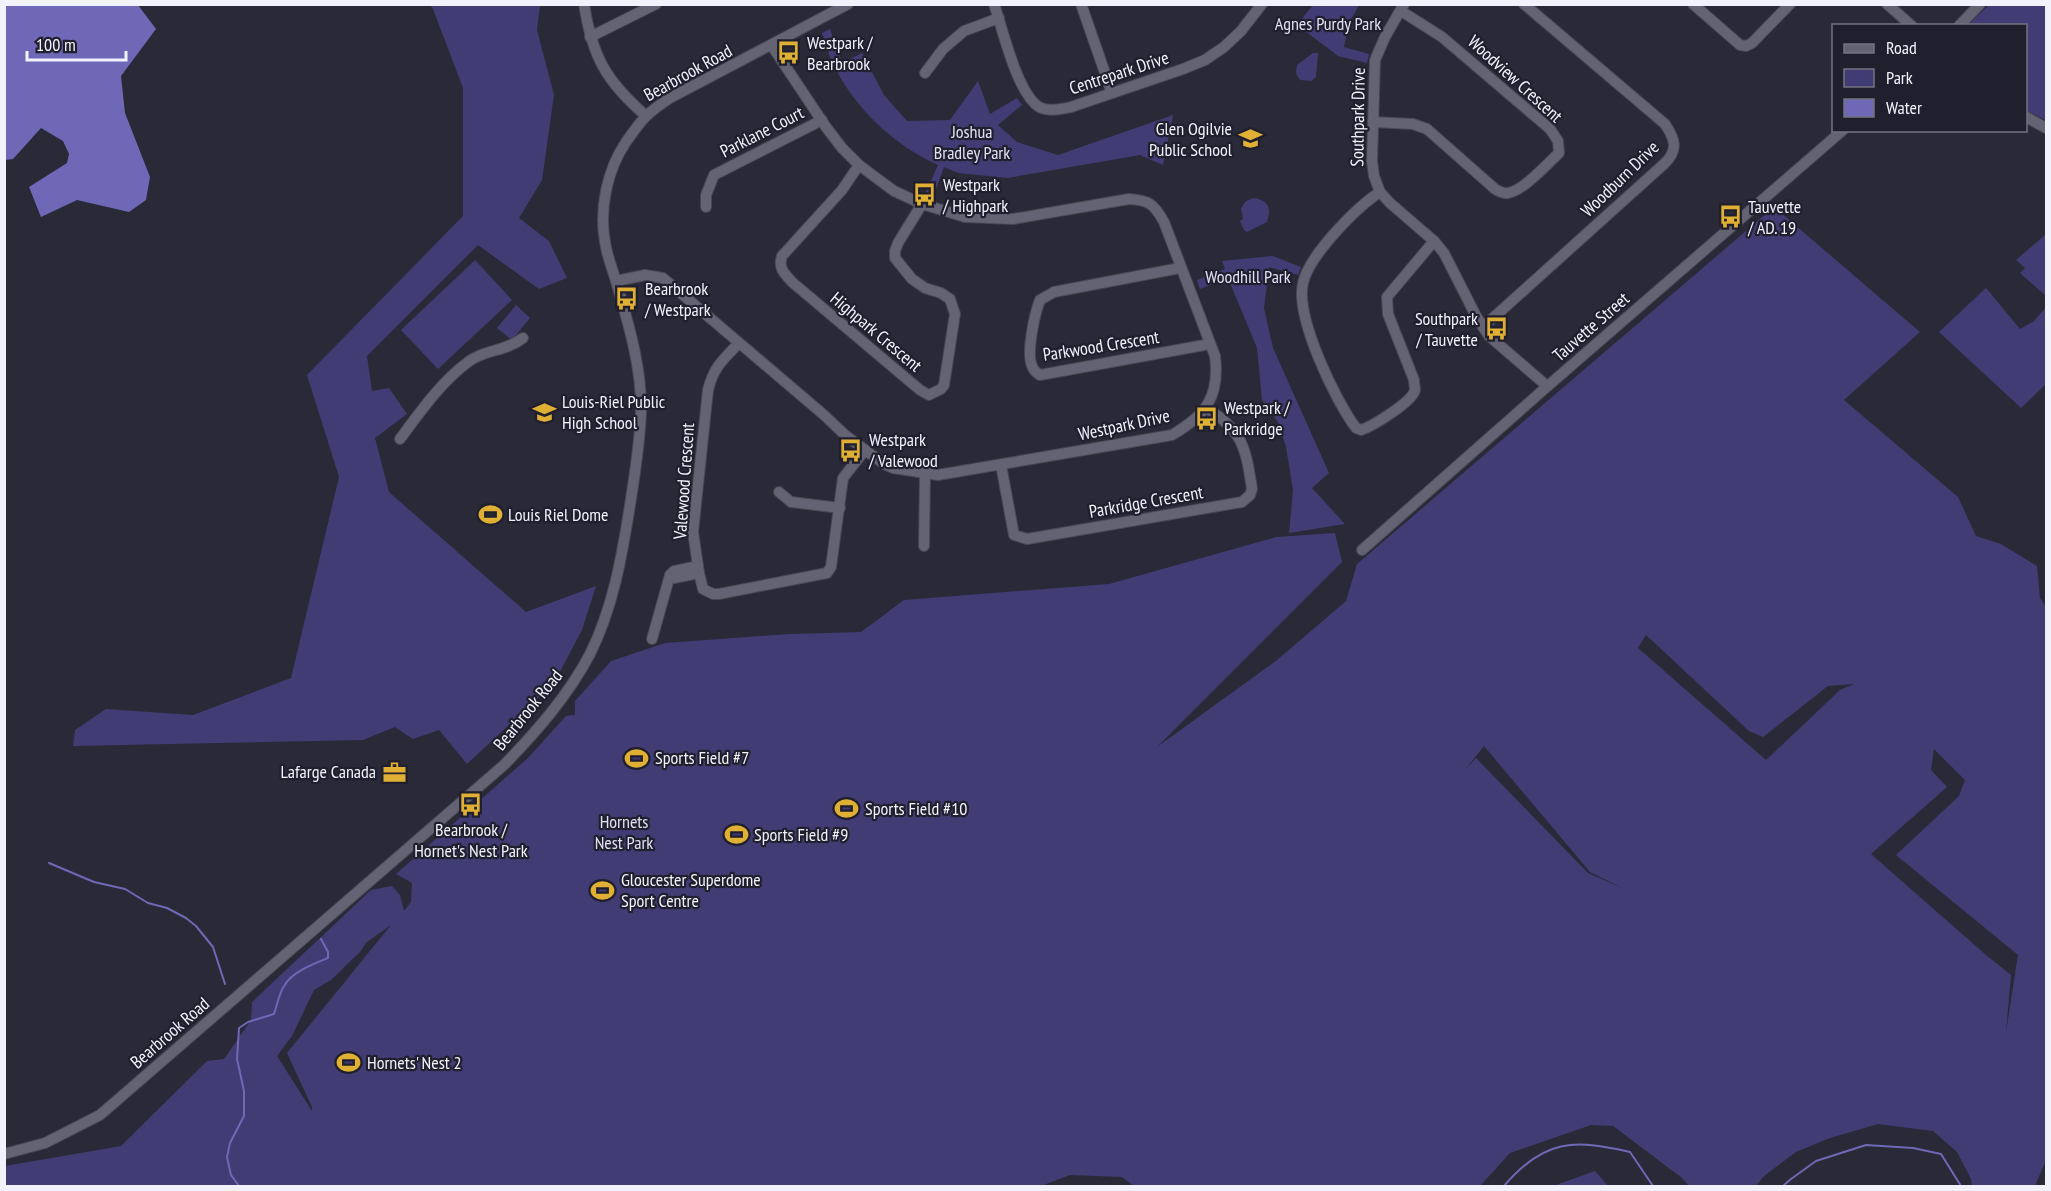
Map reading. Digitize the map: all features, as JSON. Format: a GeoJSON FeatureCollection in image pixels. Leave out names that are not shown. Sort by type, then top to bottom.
{"type":"FeatureCollection","features":[{"type":"Feature","properties":{"kind":"street"},"geometry":{"type":"LineString","coordinates":[[584,4],[590,37],[598,60],[611,81],[645,115]]}},
{"type":"Feature","properties":{"kind":"street"},"geometry":{"type":"LineString","coordinates":[[590,37],[656,4]]}},
{"type":"Feature","properties":{"kind":"street","name":"Bearbrook Road"},"geometry":{"type":"LineString","coordinates":[[4,1154],[45,1143],[100,1115],[504,765],[533,735],[566,694],[590,654],[609,608],[623,548],[636,465],[641,384],[603,226],[605,196],[620,152],[645,115],[670,98],[848,4]]}},
{"type":"Feature","properties":{"kind":"street","name":"Centrepark Drive"},"geometry":{"type":"LineString","coordinates":[[994,4],[1022,86],[1029,99],[1041,108],[1057,110],[1183,69],[1215,54],[1241,31],[1262,4]]}},
{"type":"Feature","properties":{"kind":"street"},"geometry":{"type":"LineString","coordinates":[[1081,4],[1112,93]]}},
{"type":"Feature","properties":{"kind":"street","name":"Woodburn Drive"},"geometry":{"type":"LineString","coordinates":[[1483,327],[1664,164],[1671,157],[1674,149],[1673,136],[1665,123],[1524,4]]}},
{"type":"Feature","properties":{"kind":"street"},"geometry":{"type":"LineString","coordinates":[[1693,4],[1740,45],[1746,46],[1752,43],[1790,4]]}},
{"type":"Feature","properties":{"kind":"street"},"geometry":{"type":"LineString","coordinates":[[1887,4],[1910,24]]}},
{"type":"Feature","properties":{"kind":"street"},"geometry":{"type":"LineString","coordinates":[[1961,24],[1980,4]]}},
{"type":"Feature","properties":{"kind":"street","name":"Woodview Crescent"},"geometry":{"type":"LineString","coordinates":[[1373,122],[1413,124],[1427,129],[1495,189],[1507,194],[1517,190],[1559,153],[1558,141],[1550,129],[1442,37],[1402,8]]}},
{"type":"Feature","properties":{"kind":"street","name":"Southpark Drive"},"geometry":{"type":"LineString","coordinates":[[1380,192],[1374,176],[1372,161],[1375,60],[1384,37],[1402,8]]}},
{"type":"Feature","properties":{"kind":"street"},"geometry":{"type":"LineString","coordinates":[[925,73],[943,49],[964,31],[999,18]]}},
{"type":"Feature","properties":{"kind":"street","name":"Westpark Drive"},"geometry":{"type":"LineString","coordinates":[[616,281],[645,275],[663,278],[864,450],[893,468],[938,475],[1172,435],[1187,426],[1206,408],[1214,394],[1217,375],[1215,356],[1157,209],[1144,200],[1129,199],[1013,219],[965,217],[922,204],[894,190],[860,165],[842,148],[772,46]]}},
{"type":"Feature","properties":{"kind":"street"},"geometry":{"type":"LineString","coordinates":[[2027,118],[2046,128]]}},
{"type":"Feature","properties":{"kind":"street","name":"Parklane Court"},"geometry":{"type":"LineString","coordinates":[[705,207],[706,195],[714,175],[822,120]]}},
{"type":"Feature","properties":{"kind":"street","name":"Tauvette Street"},"geometry":{"type":"LineString","coordinates":[[1362,550],[1547,386],[1841,132]]}},
{"type":"Feature","properties":{"kind":"street","name":"Highpark Crescent"},"geometry":{"type":"LineString","coordinates":[[860,165],[842,190],[782,256],[779,264],[792,282],[928,395],[941,389],[944,385],[955,314],[950,299],[925,288],[912,279],[895,258],[898,243],[922,204]]}},
{"type":"Feature","properties":{"kind":"street"},"geometry":{"type":"LineString","coordinates":[[1434,241],[1387,297],[1388,314],[1414,380],[1415,391],[1376,423],[1361,430],[1356,428],[1338,400],[1307,327],[1301,302],[1303,284],[1316,256],[1358,208],[1380,192],[1434,241],[1444,253],[1489,336],[1547,386]]}},
{"type":"Feature","properties":{"kind":"street","name":"Parkwood Crescent"},"geometry":{"type":"LineString","coordinates":[[1180,268],[1054,292],[1040,300],[1035,313],[1031,366],[1040,375],[1210,344]]}},
{"type":"Feature","properties":{"kind":"street"},"geometry":{"type":"LineString","coordinates":[[400,439],[423,408],[467,362],[478,356],[511,347],[523,338]]}},
{"type":"Feature","properties":{"kind":"street","name":"Valewood Crescent"},"geometry":{"type":"LineString","coordinates":[[739,343],[720,362],[712,375],[708,390],[693,532],[703,589],[712,594],[719,594],[826,573],[831,567],[843,478],[864,450]]}},
{"type":"Feature","properties":{"kind":"street","name":"Parkridge Crescent"},"geometry":{"type":"LineString","coordinates":[[1001,465],[1014,535],[1027,539],[1242,502],[1250,495],[1252,489],[1245,450],[1236,431],[1221,417],[1206,408]]}},
{"type":"Feature","properties":{"kind":"street"},"geometry":{"type":"LineString","coordinates":[[924,546],[925,474]]}},
{"type":"Feature","properties":{"kind":"street"},"geometry":{"type":"LineString","coordinates":[[779,492],[791,502],[840,508]]}},
{"type":"Feature","properties":{"kind":"street"},"geometry":{"type":"LineString","coordinates":[[652,639],[669,575],[674,578],[699,570]]}},
{"type":"Feature","properties":{"kind":"green space"},"geometry":{"type":"Polygon","coordinates":[[[1990,4],[2046,5],[2046,120],[2027,111],[2027,24],[1969,24],[1990,4]]]}},
{"type":"Feature","properties":{"kind":"green space"},"geometry":{"type":"Polygon","coordinates":[[[430,5],[540,5],[537,30],[554,95],[542,180],[519,218],[549,241],[567,278],[539,289],[478,245],[367,356],[372,391],[389,388],[407,414],[375,438],[389,492],[526,612],[596,586],[582,630],[554,683],[467,764],[439,730],[413,739],[395,727],[363,740],[73,746],[75,730],[106,709],[193,715],[291,678],[339,477],[307,375],[463,216],[463,88],[430,5]]]}},
{"type":"Feature","properties":{"kind":"green space","name":"Agnes Purdy Park"},"geometry":{"type":"Polygon","coordinates":[[[1313,5],[1359,5],[1349,23],[1344,47],[1369,54],[1367,63],[1338,56],[1297,25],[1313,5]]]}},
{"type":"Feature","properties":{"kind":"green space","name":"Joshua Bradley Park"},"geometry":{"type":"Polygon","coordinates":[[[830,29],[842,63],[862,53],[884,95],[907,121],[950,120],[978,81],[990,114],[1017,98],[1022,105],[998,125],[1017,142],[1058,155],[1173,115],[1163,165],[1140,155],[1008,178],[958,173],[944,167],[933,198],[925,194],[938,165],[892,137],[854,98],[829,55],[822,33],[830,29]]]}},
{"type":"Feature","properties":{"kind":"green space"},"geometry":{"type":"Polygon","coordinates":[[[1313,53],[1318,53],[1316,77],[1311,81],[1300,80],[1296,74],[1297,65],[1313,53]]]}},
{"type":"Feature","properties":{"kind":"green space"},"geometry":{"type":"Polygon","coordinates":[[[1254,198],[1263,201],[1268,206],[1267,222],[1247,232],[1240,221],[1243,219],[1241,208],[1246,201],[1254,198]]]}},
{"type":"Feature","properties":{"kind":"green space","name":"Hornets Nest Park"},"geometry":{"type":"Polygon","coordinates":[[[1774,207],[1920,332],[1844,400],[1958,497],[1976,536],[2001,544],[2037,566],[2040,598],[2046,607],[2046,1160],[2035,1186],[1972,1186],[1971,1179],[1957,1152],[1933,1131],[1878,1124],[1830,1138],[1796,1152],[1764,1176],[1756,1186],[1689,1186],[1682,1178],[1613,1126],[1591,1125],[1510,1153],[1480,1186],[1134,1186],[1122,1177],[1070,1175],[1041,1186],[5,1186],[5,1166],[121,1146],[207,1061],[224,1059],[251,1020],[252,1002],[371,890],[392,886],[400,895],[404,911],[411,902],[412,883],[396,874],[528,758],[566,716],[575,715],[575,701],[611,661],[665,643],[790,634],[861,632],[904,600],[1109,584],[1276,537],[1335,533],[1342,562],[1157,747],[1277,660],[1346,601],[1357,564],[1774,207]],[[1646,635],[1638,648],[1766,760],[1840,690],[1854,684],[1828,686],[1763,737],[1749,731],[1646,635]],[[1484,746],[1465,770],[1476,758],[1588,873],[1622,888],[1590,872],[1484,746]],[[1934,749],[1931,770],[1947,787],[1871,854],[2011,975],[2006,1032],[2018,955],[1896,855],[1959,796],[1965,780],[1934,749]],[[391,925],[367,942],[331,980],[314,990],[292,1036],[277,1056],[312,1111],[287,1053],[391,925]]]}},
{"type":"Feature","properties":{"kind":"green space"},"geometry":{"type":"Polygon","coordinates":[[[2046,234],[2046,296],[2020,273],[2025,268],[2016,260],[2046,234]]]}},
{"type":"Feature","properties":{"kind":"green space","name":"Woodhill Park"},"geometry":{"type":"Polygon","coordinates":[[[1273,256],[1301,267],[1298,275],[1269,267],[1264,308],[1273,348],[1329,473],[1312,488],[1345,524],[1289,533],[1293,490],[1286,447],[1278,422],[1262,400],[1257,348],[1228,278],[1200,289],[1197,280],[1225,269],[1222,261],[1273,256]]]}},
{"type":"Feature","properties":{"kind":"green space"},"geometry":{"type":"Polygon","coordinates":[[[475,260],[512,300],[438,369],[401,330],[475,260]]]}},
{"type":"Feature","properties":{"kind":"green space"},"geometry":{"type":"Polygon","coordinates":[[[1986,288],[2020,329],[2034,321],[2046,307],[2046,384],[2021,408],[1939,332],[1986,288]]]}},
{"type":"Feature","properties":{"kind":"green space"},"geometry":{"type":"Polygon","coordinates":[[[516,305],[530,318],[512,340],[497,328],[516,305]]]}},
{"type":"Feature","properties":{"kind":"green space"},"geometry":{"type":"Polygon","coordinates":[[[1595,1171],[1608,1186],[1553,1186],[1595,1171]]]}},
{"type":"Feature","properties":{"kind":"water"},"geometry":{"type":"Polygon","coordinates":[[[4,5],[138,5],[156,29],[121,76],[125,113],[150,177],[146,200],[129,212],[77,200],[41,217],[29,187],[67,163],[69,154],[63,141],[41,128],[13,159],[5,160],[4,5]]]}},
{"type":"Feature","properties":{"kind":"waterway"},"geometry":{"type":"LineString","coordinates":[[49,863],[94,882],[125,889],[148,903],[167,908],[186,918],[196,926],[213,947],[225,984]]}},
{"type":"Feature","properties":{"kind":"waterway"},"geometry":{"type":"LineString","coordinates":[[239,1186],[231,1175],[227,1157],[230,1143],[244,1116],[244,1091],[237,1059],[239,1028],[248,1022],[274,1014],[281,992],[288,981],[303,969],[328,958],[328,952],[321,939]]}},
{"type":"Feature","properties":{"kind":"waterway"},"geometry":{"type":"LineString","coordinates":[[1504,1186],[1533,1159],[1547,1151],[1561,1146],[1576,1145],[1592,1145],[1630,1152],[1653,1186]]}},
{"type":"Feature","properties":{"kind":"waterway"},"geometry":{"type":"LineString","coordinates":[[1783,1186],[1816,1161],[1866,1145],[1913,1148],[1941,1154],[1961,1186]]}},
{"type":"Feature","properties":{"kind":"place","name":"Westpark / Bearbrook"},"geometry":{"type":"Point","coordinates":[789,53]}},
{"type":"Feature","properties":{"kind":"place","name":"Glen Ogilvie Public School"},"geometry":{"type":"Point","coordinates":[1250,139]}},
{"type":"Feature","properties":{"kind":"place","name":"Westpark / Highpark"},"geometry":{"type":"Point","coordinates":[925,195]}},
{"type":"Feature","properties":{"kind":"place","name":"Tauvette / AD. 19"},"geometry":{"type":"Point","coordinates":[1730,217]}},
{"type":"Feature","properties":{"kind":"place","name":"Bearbrook / Westpark"},"geometry":{"type":"Point","coordinates":[627,299]}},
{"type":"Feature","properties":{"kind":"place","name":"Southpark / Tauvette"},"geometry":{"type":"Point","coordinates":[1496,329]}},
{"type":"Feature","properties":{"kind":"place","name":"Louis-Riel Public High School"},"geometry":{"type":"Point","coordinates":[544,412]}},
{"type":"Feature","properties":{"kind":"place","name":"Westpark / Parkridge"},"geometry":{"type":"Point","coordinates":[1206,418]}},
{"type":"Feature","properties":{"kind":"place","name":"Westpark / Valewood"},"geometry":{"type":"Point","coordinates":[851,450]}},
{"type":"Feature","properties":{"kind":"place","name":"Louis Riel Dome"},"geometry":{"type":"Point","coordinates":[490,515]}},
{"type":"Feature","properties":{"kind":"place","name":"Sports Field #7"},"geometry":{"type":"Point","coordinates":[637,758]}},
{"type":"Feature","properties":{"kind":"place","name":"Lafarge Canada"},"geometry":{"type":"Point","coordinates":[394,772]}},
{"type":"Feature","properties":{"kind":"place","name":"Bearbrook / Hornet's Nest Park"},"geometry":{"type":"Point","coordinates":[471,804]}},
{"type":"Feature","properties":{"kind":"place","name":"Sports Field #10"},"geometry":{"type":"Point","coordinates":[847,809]}},
{"type":"Feature","properties":{"kind":"place","name":"Sports Field #9"},"geometry":{"type":"Point","coordinates":[736,835]}},
{"type":"Feature","properties":{"kind":"place","name":"Gloucester Superdome Sport Centre"},"geometry":{"type":"Point","coordinates":[603,890]}},
{"type":"Feature","properties":{"kind":"place","name":"Hornets' Nest 2"},"geometry":{"type":"Point","coordinates":[349,1063]}}]}
